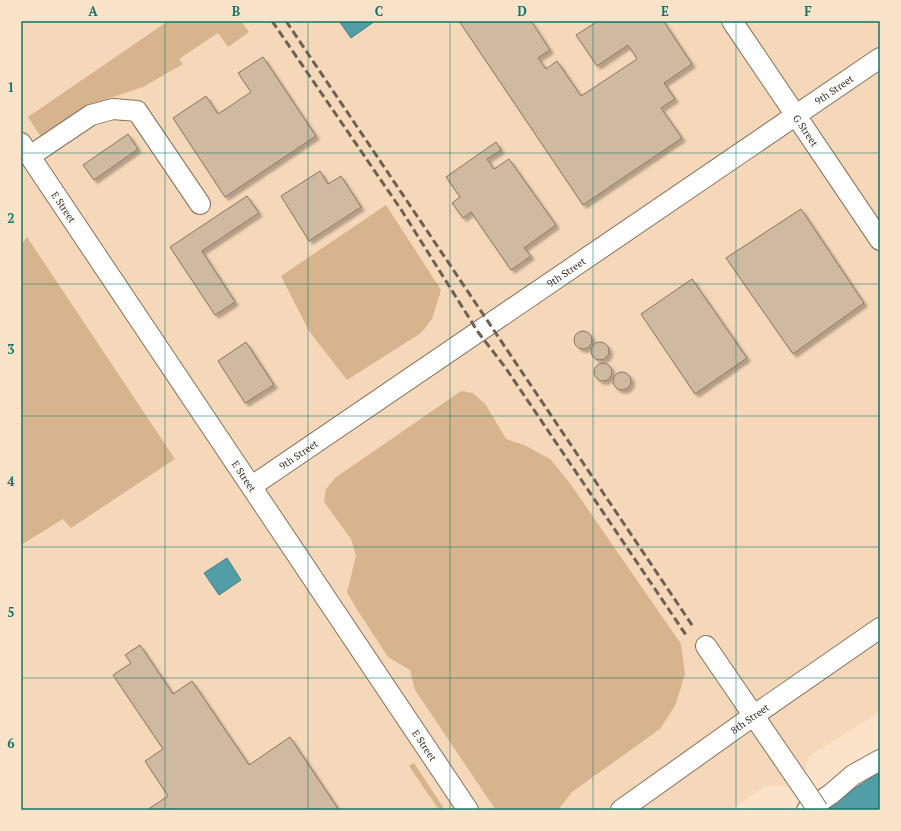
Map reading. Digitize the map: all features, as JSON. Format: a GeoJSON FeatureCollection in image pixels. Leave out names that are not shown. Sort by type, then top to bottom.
{"type":"FeatureCollection","features":[{"type":"Feature","properties":{"kind":"lane","name":"G Street"},"geometry":{"type":"LineString","coordinates":[[732,21],[880,240]]}},
{"type":"Feature","properties":{"kind":"lane","name":"9th Street"},"geometry":{"type":"LineString","coordinates":[[252,486],[880,58]]}},
{"type":"Feature","properties":{"kind":"lane"},"geometry":{"type":"LineString","coordinates":[[25,149],[91,115],[112,109],[137,111],[200,204]]}},
{"type":"Feature","properties":{"kind":"lane","name":"E Street"},"geometry":{"type":"LineString","coordinates":[[25,149],[468,810]]}},
{"type":"Feature","properties":{"kind":"lane","name":"8th Street"},"geometry":{"type":"LineString","coordinates":[[621,810],[880,628]]}},
{"type":"Feature","properties":{"kind":"lane"},"geometry":{"type":"LineString","coordinates":[[706,646],[811,805],[831,794],[853,775],[880,760]]}},
{"type":"Feature","properties":{"kind":"shaded area"},"geometry":{"type":"Polygon","coordinates":[[[21,21],[880,21],[880,712],[809,756],[805,771],[816,790],[799,801],[788,786],[765,786],[731,810],[21,810],[21,21]]]}},
{"type":"Feature","properties":{"kind":"shaded area"},"geometry":{"type":"Polygon","coordinates":[[[168,21],[241,21],[249,32],[228,47],[218,33],[179,59],[183,64],[143,87],[95,103],[41,137],[28,117],[168,21]]]}},
{"type":"Feature","properties":{"kind":"shaded area"},"geometry":{"type":"Polygon","coordinates":[[[386,205],[441,290],[432,319],[421,333],[347,380],[309,331],[281,276],[386,205]]]}},
{"type":"Feature","properties":{"kind":"shaded area"},"geometry":{"type":"Polygon","coordinates":[[[27,237],[175,459],[71,528],[63,519],[21,545],[21,245],[27,237]]]}},
{"type":"Feature","properties":{"kind":"shaded area"},"geometry":{"type":"Polygon","coordinates":[[[461,391],[473,393],[486,405],[506,439],[524,445],[550,459],[569,482],[681,644],[685,674],[675,706],[660,729],[572,792],[558,810],[495,809],[415,690],[410,670],[388,657],[347,592],[356,556],[351,539],[324,502],[326,489],[335,478],[461,391]]]}},
{"type":"Feature","properties":{"kind":"shaded area"},"geometry":{"type":"Polygon","coordinates":[[[414,763],[445,810],[439,810],[409,766],[414,763]]]}},
{"type":"Feature","properties":{"kind":"water"},"geometry":{"type":"Polygon","coordinates":[[[339,21],[375,21],[351,38],[339,21]]]}},
{"type":"Feature","properties":{"kind":"water"},"geometry":{"type":"Polygon","coordinates":[[[227,558],[241,580],[219,595],[204,573],[227,558]]]}},
{"type":"Feature","properties":{"kind":"water"},"geometry":{"type":"Polygon","coordinates":[[[880,772],[880,810],[821,810],[880,772]]]}},
{"type":"Feature","properties":{"kind":"building"},"geometry":{"type":"Polygon","coordinates":[[[459,21],[531,21],[550,50],[538,58],[546,69],[557,61],[581,96],[637,59],[628,45],[597,66],[576,35],[598,21],[665,21],[664,22],[692,64],[664,83],[675,99],[661,108],[682,138],[583,205],[459,21]]]}},
{"type":"Feature","properties":{"kind":"building"},"geometry":{"type":"Polygon","coordinates":[[[263,57],[316,136],[225,197],[173,118],[206,96],[218,114],[251,92],[238,73],[263,57]]]}},
{"type":"Feature","properties":{"kind":"building"},"geometry":{"type":"Polygon","coordinates":[[[128,134],[138,149],[94,180],[83,165],[128,134]]]}},
{"type":"Feature","properties":{"kind":"building"},"geometry":{"type":"Polygon","coordinates":[[[496,142],[501,150],[487,159],[494,169],[509,159],[556,225],[524,248],[531,256],[511,270],[471,212],[463,218],[452,203],[460,197],[446,177],[496,142]]]}},
{"type":"Feature","properties":{"kind":"building"},"geometry":{"type":"Polygon","coordinates":[[[320,171],[328,184],[341,176],[361,207],[309,241],[281,196],[320,171]]]}},
{"type":"Feature","properties":{"kind":"building"},"geometry":{"type":"Polygon","coordinates":[[[247,196],[259,213],[202,251],[235,302],[215,315],[170,247],[247,196]]]}},
{"type":"Feature","properties":{"kind":"building"},"geometry":{"type":"Polygon","coordinates":[[[801,209],[864,303],[793,354],[726,258],[801,209]]]}},
{"type":"Feature","properties":{"kind":"building"},"geometry":{"type":"Polygon","coordinates":[[[692,279],[747,358],[695,394],[641,314],[692,279]]]}},
{"type":"Feature","properties":{"kind":"building"},"geometry":{"type":"Polygon","coordinates":[[[583,331],[589,334],[592,340],[589,346],[583,349],[577,346],[574,340],[577,334],[583,331]]]}},
{"type":"Feature","properties":{"kind":"building"},"geometry":{"type":"Polygon","coordinates":[[[246,342],[274,385],[245,403],[218,361],[246,342]]]}},
{"type":"Feature","properties":{"kind":"building"},"geometry":{"type":"Polygon","coordinates":[[[600,342],[606,345],[609,351],[606,357],[600,360],[594,357],[591,351],[594,345],[600,342]]]}},
{"type":"Feature","properties":{"kind":"building"},"geometry":{"type":"Polygon","coordinates":[[[603,363],[609,366],[612,372],[609,378],[603,381],[597,378],[594,372],[597,366],[603,363]]]}},
{"type":"Feature","properties":{"kind":"building"},"geometry":{"type":"Polygon","coordinates":[[[622,372],[628,375],[631,381],[628,387],[622,390],[616,387],[613,381],[616,375],[622,372]]]}},
{"type":"Feature","properties":{"kind":"building"},"geometry":{"type":"Polygon","coordinates":[[[140,645],[173,694],[192,681],[249,765],[290,737],[339,810],[147,810],[168,796],[145,761],[163,749],[113,675],[131,663],[125,655],[140,645]]]}},
{"type":"Feature","properties":{"kind":"railway"},"geometry":{"type":"LineString","coordinates":[[272,21],[402,211],[478,332],[505,367],[686,635]]}},
{"type":"Feature","properties":{"kind":"railway"},"geometry":{"type":"LineString","coordinates":[[286,21],[694,628]]}}]}
